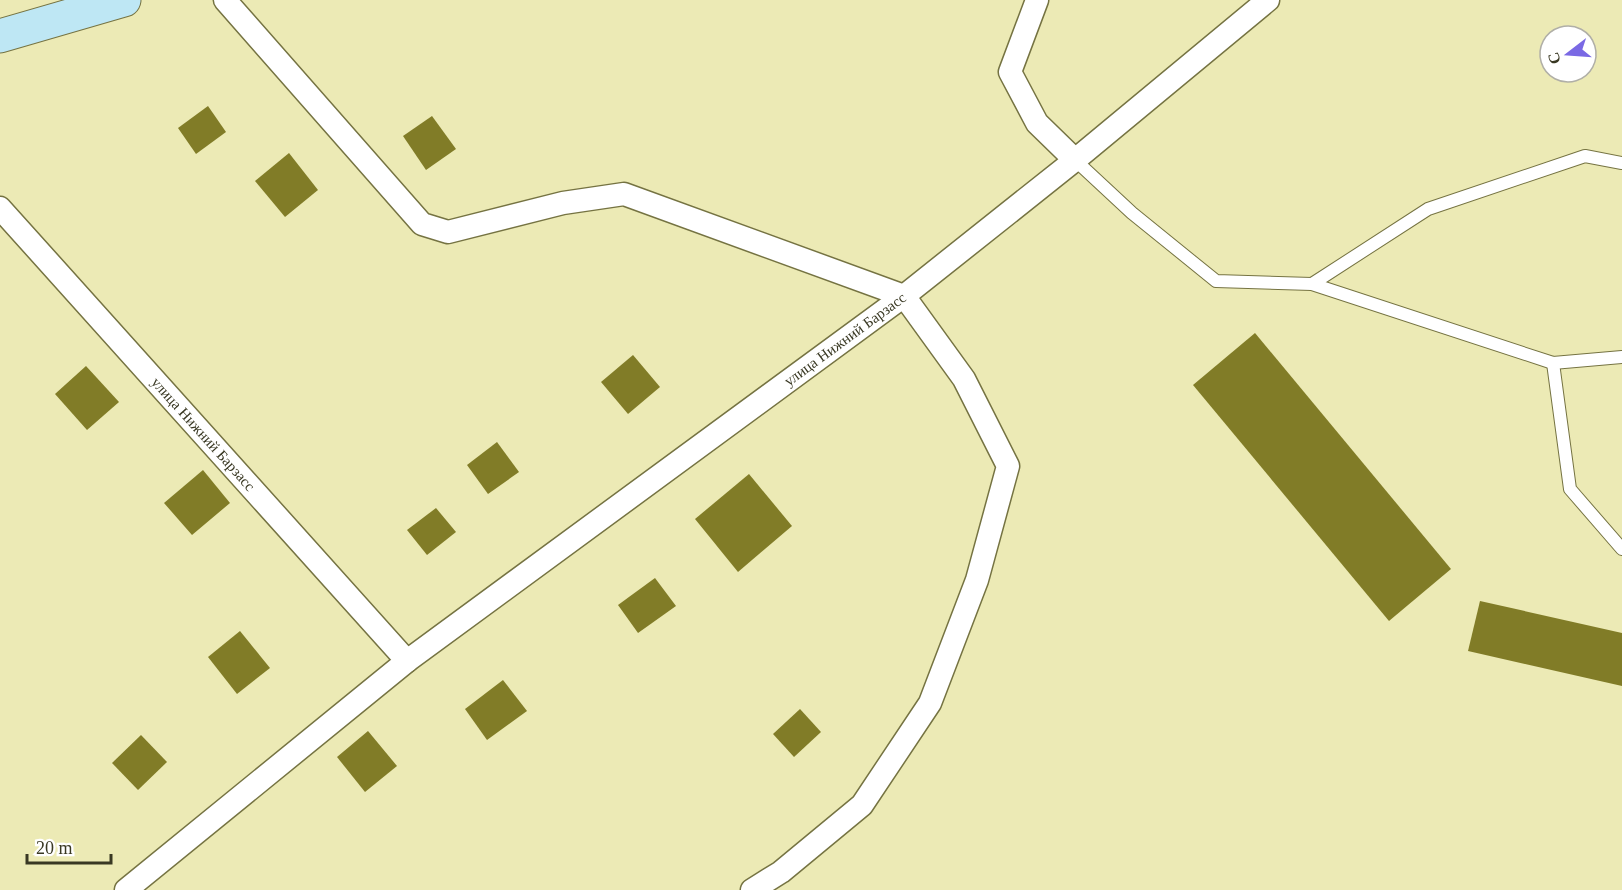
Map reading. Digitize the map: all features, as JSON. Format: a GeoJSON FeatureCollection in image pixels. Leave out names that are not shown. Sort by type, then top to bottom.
{"type":"FeatureCollection","features":[{"type":"Feature","properties":{"kind":"main road"},"geometry":{"type":"LineString","coordinates":[[0,36],[124,0]]}},
{"type":"Feature","properties":{"kind":"street"},"geometry":{"type":"LineString","coordinates":[[225,0],[422,224],[448,232],[563,203],[624,194],[904,296],[964,379],[1008,466],[977,580],[930,702],[862,805],[781,872],[752,890]]}},
{"type":"Feature","properties":{"kind":"street"},"geometry":{"type":"LineString","coordinates":[[1037,0],[1010,72],[1036,123],[1075,160]]}},
{"type":"Feature","properties":{"kind":"street","name":"улица Нижний Барзасс"},"geometry":{"type":"LineString","coordinates":[[126,890],[407,661],[904,296],[1075,160],[1268,0]]}},
{"type":"Feature","properties":{"kind":"street","name":"улица Нижний Барзасс"},"geometry":{"type":"LineString","coordinates":[[0,208],[407,661]]}},
{"type":"Feature","properties":{"kind":"lane"},"geometry":{"type":"LineString","coordinates":[[1312,284],[1428,209],[1585,156],[1622,163]]}},
{"type":"Feature","properties":{"kind":"lane"},"geometry":{"type":"LineString","coordinates":[[1075,160],[1132,213],[1216,281],[1312,284],[1553,363],[1622,357]]}},
{"type":"Feature","properties":{"kind":"lane"},"geometry":{"type":"LineString","coordinates":[[1553,363],[1570,489],[1622,549]]}},
{"type":"Feature","properties":{"kind":"building"},"geometry":{"type":"Polygon","coordinates":[[[208,106],[226,132],[196,154],[178,128],[208,106]]]}},
{"type":"Feature","properties":{"kind":"building"},"geometry":{"type":"Polygon","coordinates":[[[432,116],[456,149],[426,170],[403,136],[432,116]]]}},
{"type":"Feature","properties":{"kind":"building"},"geometry":{"type":"Polygon","coordinates":[[[289,153],[318,190],[285,217],[255,181],[289,153]]]}},
{"type":"Feature","properties":{"kind":"building"},"geometry":{"type":"Polygon","coordinates":[[[1255,333],[1451,569],[1389,621],[1193,385],[1255,333]]]}},
{"type":"Feature","properties":{"kind":"building"},"geometry":{"type":"Polygon","coordinates":[[[633,355],[660,387],[628,414],[601,382],[633,355]]]}},
{"type":"Feature","properties":{"kind":"building"},"geometry":{"type":"Polygon","coordinates":[[[86,366],[119,402],[87,430],[55,394],[86,366]]]}},
{"type":"Feature","properties":{"kind":"building"},"geometry":{"type":"Polygon","coordinates":[[[497,442],[519,472],[488,494],[467,465],[497,442]]]}},
{"type":"Feature","properties":{"kind":"building"},"geometry":{"type":"Polygon","coordinates":[[[203,470],[230,503],[192,535],[164,503],[203,470]]]}},
{"type":"Feature","properties":{"kind":"building"},"geometry":{"type":"Polygon","coordinates":[[[749,474],[792,526],[738,572],[695,519],[749,474]]]}},
{"type":"Feature","properties":{"kind":"building"},"geometry":{"type":"Polygon","coordinates":[[[436,508],[456,532],[427,555],[407,530],[436,508]]]}},
{"type":"Feature","properties":{"kind":"building"},"geometry":{"type":"Polygon","coordinates":[[[655,578],[676,606],[638,633],[618,605],[655,578]]]}},
{"type":"Feature","properties":{"kind":"building"},"geometry":{"type":"Polygon","coordinates":[[[1480,601],[1622,633],[1622,686],[1468,651],[1480,601]]]}},
{"type":"Feature","properties":{"kind":"building"},"geometry":{"type":"Polygon","coordinates":[[[240,631],[270,668],[237,694],[208,657],[240,631]]]}},
{"type":"Feature","properties":{"kind":"building"},"geometry":{"type":"Polygon","coordinates":[[[503,680],[527,711],[487,740],[465,709],[503,680]]]}},
{"type":"Feature","properties":{"kind":"building"},"geometry":{"type":"Polygon","coordinates":[[[800,709],[821,732],[794,757],[773,734],[800,709]]]}},
{"type":"Feature","properties":{"kind":"building"},"geometry":{"type":"Polygon","coordinates":[[[368,731],[397,766],[365,792],[337,757],[368,731]]]}},
{"type":"Feature","properties":{"kind":"building"},"geometry":{"type":"Polygon","coordinates":[[[141,735],[167,762],[138,790],[112,763],[141,735]]]}}]}
